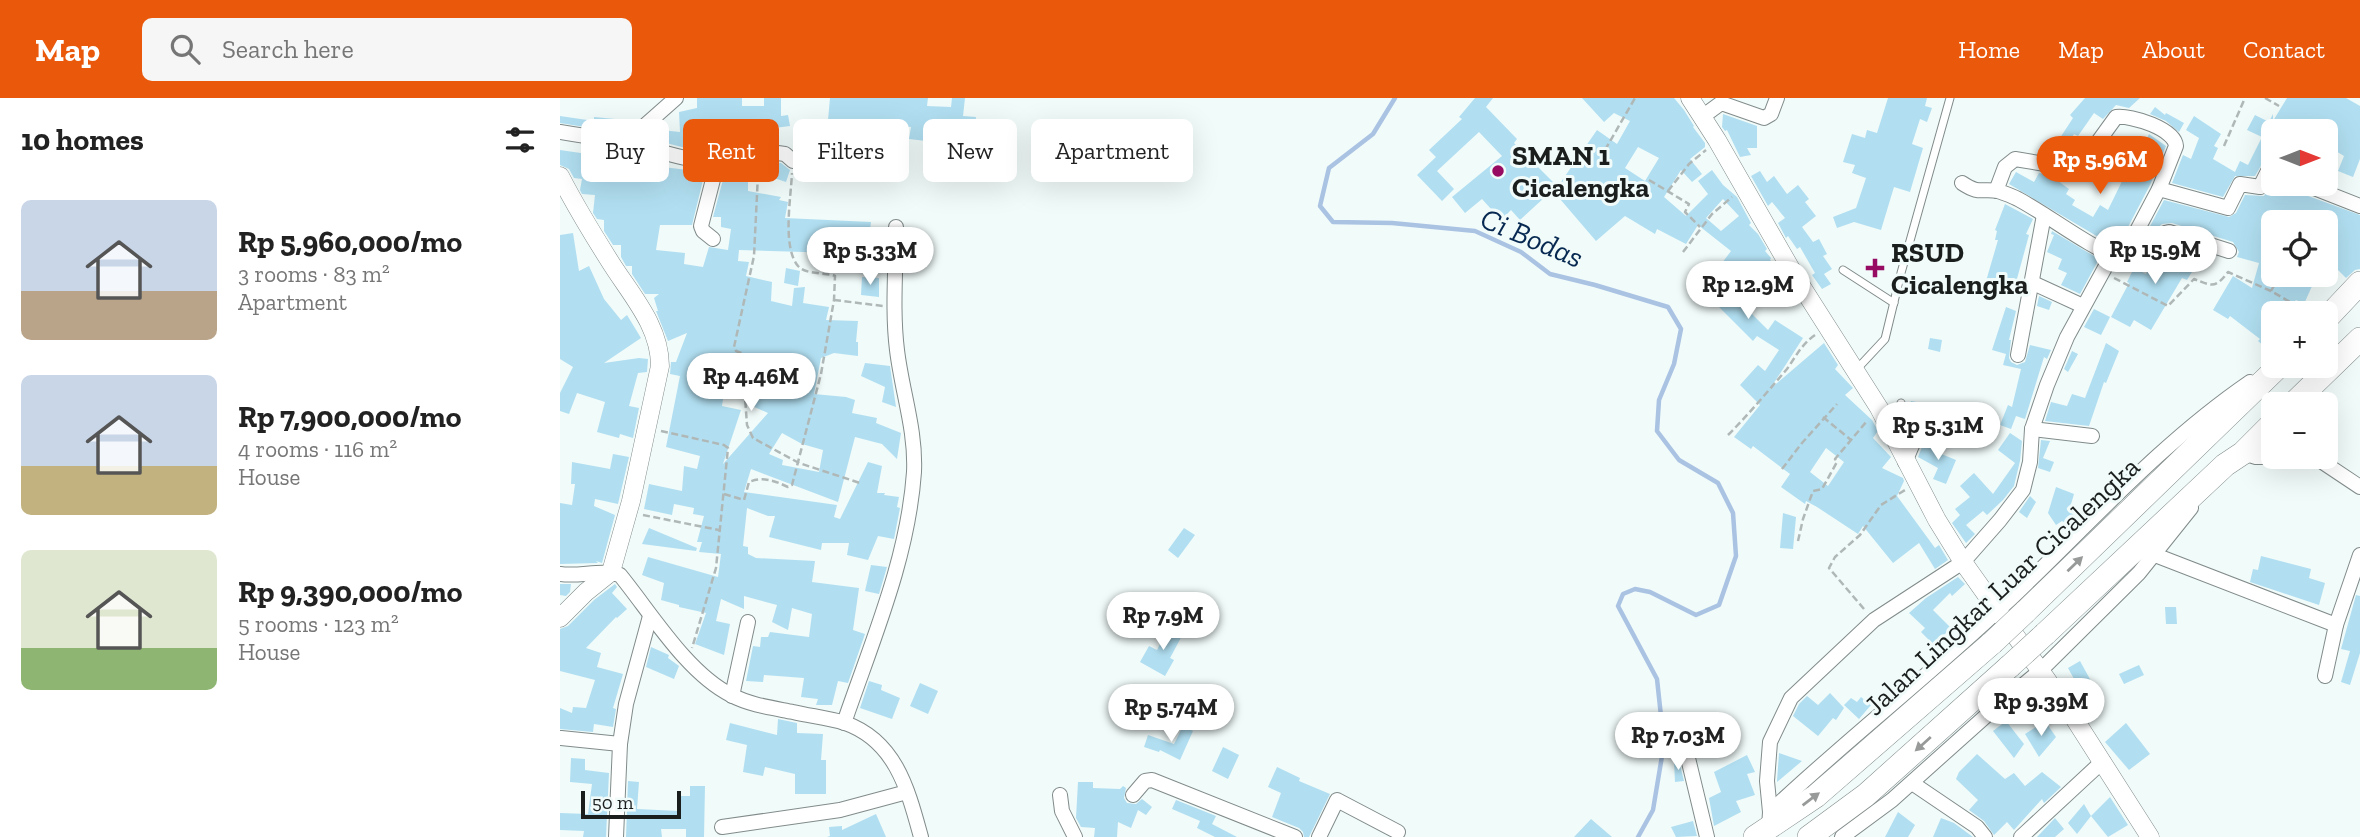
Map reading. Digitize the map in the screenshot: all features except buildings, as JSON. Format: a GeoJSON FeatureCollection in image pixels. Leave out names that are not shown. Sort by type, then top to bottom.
{"type":"FeatureCollection","features":[{"type":"Feature","properties":{"kind":"highway"},"geometry":{"type":"LineString","coordinates":[[2338,306],[2360,283]]}},
{"type":"Feature","properties":{"kind":"highway"},"geometry":{"type":"LineString","coordinates":[[2305,392],[2360,339]]}},
{"type":"Feature","properties":{"kind":"highway","name":"Jalan Lingkar Luar Cicalengka"},"geometry":{"type":"LineString","coordinates":[[1764,826],[1816,796],[1992,643],[2265,378]]}},
{"type":"Feature","properties":{"kind":"highway"},"geometry":{"type":"LineString","coordinates":[[1809,837],[1866,795],[2261,434]]}},
{"type":"Feature","properties":{"kind":"street"},"geometry":{"type":"LineString","coordinates":[[653,119],[676,98]]}},
{"type":"Feature","properties":{"kind":"street"},"geometry":{"type":"LineString","coordinates":[[1690,98],[1879,408],[1905,462],[1963,562],[2103,761],[2150,837]]}},
{"type":"Feature","properties":{"kind":"street"},"geometry":{"type":"LineString","coordinates":[[1702,117],[1716,105],[1728,101],[1764,118],[1771,114],[1777,98]]}},
{"type":"Feature","properties":{"kind":"street"},"geometry":{"type":"LineString","coordinates":[[1962,183],[1973,190],[1996,191],[2017,199],[2112,255],[2122,258],[2159,190],[2176,141],[2172,135],[2143,121],[2125,116],[2116,117],[2082,164],[2069,168],[2015,159],[2005,167],[1996,191]]}},
{"type":"Feature","properties":{"kind":"street"},"geometry":{"type":"LineString","coordinates":[[560,132],[581,136]]}},
{"type":"Feature","properties":{"kind":"street"},"geometry":{"type":"LineString","coordinates":[[779,153],[785,154],[793,161]]}},
{"type":"Feature","properties":{"kind":"street"},"geometry":{"type":"LineString","coordinates":[[560,176],[656,338],[660,366],[646,428],[632,513],[611,572],[560,618]]}},
{"type":"Feature","properties":{"kind":"street"},"geometry":{"type":"LineString","coordinates":[[712,182],[701,226],[713,239]]}},
{"type":"Feature","properties":{"kind":"street"},"geometry":{"type":"LineString","coordinates":[[2159,190],[2228,208],[2240,184],[2261,185]]}},
{"type":"Feature","properties":{"kind":"street"},"geometry":{"type":"LineString","coordinates":[[2335,196],[2360,206]]}},
{"type":"Feature","properties":{"kind":"street"},"geometry":{"type":"LineString","coordinates":[[2018,355],[2044,215]]}},
{"type":"Feature","properties":{"kind":"street"},"geometry":{"type":"LineString","coordinates":[[844,723],[899,563],[910,508],[914,470],[914,434],[897,350],[896,227]]}},
{"type":"Feature","properties":{"kind":"street"},"geometry":{"type":"LineString","coordinates":[[2135,234],[2155,244],[2169,232],[2230,251]]}},
{"type":"Feature","properties":{"kind":"street"},"geometry":{"type":"LineString","coordinates":[[1764,826],[1770,742],[1791,698],[1874,620],[1963,562],[2023,490],[2028,477],[2032,429],[2067,337],[2112,255]]}},
{"type":"Feature","properties":{"kind":"street"},"geometry":{"type":"LineString","coordinates":[[2033,283],[2084,306]]}},
{"type":"Feature","properties":{"kind":"street"},"geometry":{"type":"LineString","coordinates":[[1764,826],[1825,760],[1999,610],[2144,466],[2219,403],[2261,376]]}},
{"type":"Feature","properties":{"kind":"street"},"geometry":{"type":"LineString","coordinates":[[2032,429],[2092,436]]}},
{"type":"Feature","properties":{"kind":"street"},"geometry":{"type":"LineString","coordinates":[[1905,462],[1916,436]]}},
{"type":"Feature","properties":{"kind":"street"},"geometry":{"type":"LineString","coordinates":[[1842,837],[1892,800],[2040,671],[2155,555],[2234,459],[2261,457]]}},
{"type":"Feature","properties":{"kind":"street"},"geometry":{"type":"LineString","coordinates":[[2333,469],[2360,487]]}},
{"type":"Feature","properties":{"kind":"street"},"geometry":{"type":"LineString","coordinates":[[2155,555],[2336,625]]}},
{"type":"Feature","properties":{"kind":"street"},"geometry":{"type":"LineString","coordinates":[[2325,676],[2336,625],[2360,555]]}},
{"type":"Feature","properties":{"kind":"street"},"geometry":{"type":"LineString","coordinates":[[560,574],[574,576],[611,572],[620,575],[688,661],[732,696],[844,723],[881,744],[899,773],[921,837]]}},
{"type":"Feature","properties":{"kind":"street"},"geometry":{"type":"LineString","coordinates":[[616,837],[620,744],[632,678],[650,615]]}},
{"type":"Feature","properties":{"kind":"street"},"geometry":{"type":"LineString","coordinates":[[732,696],[748,622]]}},
{"type":"Feature","properties":{"kind":"street"},"geometry":{"type":"LineString","coordinates":[[561,738],[620,744]]}},
{"type":"Feature","properties":{"kind":"street"},"geometry":{"type":"LineString","coordinates":[[1687,754],[1707,837]]}},
{"type":"Feature","properties":{"kind":"street"},"geometry":{"type":"LineString","coordinates":[[2021,837],[2103,761]]}},
{"type":"Feature","properties":{"kind":"street"},"geometry":{"type":"LineString","coordinates":[[1133,795],[1140,785],[1152,780],[1278,834],[1295,837]]}},
{"type":"Feature","properties":{"kind":"street"},"geometry":{"type":"LineString","coordinates":[[1912,783],[1976,827],[1985,837]]}},
{"type":"Feature","properties":{"kind":"street"},"geometry":{"type":"LineString","coordinates":[[722,827],[840,810],[907,792]]}},
{"type":"Feature","properties":{"kind":"street"},"geometry":{"type":"LineString","coordinates":[[1060,795],[1062,811],[1075,837]]}},
{"type":"Feature","properties":{"kind":"street"},"geometry":{"type":"LineString","coordinates":[[1319,837],[1337,800],[1398,832]]}},
{"type":"Feature","properties":{"kind":"lane"},"geometry":{"type":"LineString","coordinates":[[1855,370],[1885,339],[1932,156],[1950,98]]}},
{"type":"Feature","properties":{"kind":"lane"},"geometry":{"type":"LineString","coordinates":[[1843,270],[1894,303]]}},
{"type":"Feature","properties":{"kind":"lane"},"geometry":{"type":"LineString","coordinates":[[1894,437],[1901,403]]}},
{"type":"Feature","properties":{"kind":"path"},"geometry":{"type":"LineString","coordinates":[[1605,150],[1635,98]]}},
{"type":"Feature","properties":{"kind":"path"},"geometry":{"type":"LineString","coordinates":[[2224,146],[2245,98]]}},
{"type":"Feature","properties":{"kind":"path"},"geometry":{"type":"LineString","coordinates":[[2265,98],[2279,106]]}},
{"type":"Feature","properties":{"kind":"path"},"geometry":{"type":"LineString","coordinates":[[1668,191],[1689,164],[1717,140]]}},
{"type":"Feature","properties":{"kind":"path"},"geometry":{"type":"LineString","coordinates":[[724,494],[744,500],[752,480],[767,479],[790,486],[794,482],[821,374],[834,300],[835,276],[799,267],[791,255],[789,217],[793,161]]}},
{"type":"Feature","properties":{"kind":"path"},"geometry":{"type":"LineString","coordinates":[[1649,180],[1689,204],[1685,212],[1701,228]]}},
{"type":"Feature","properties":{"kind":"path"},"geometry":{"type":"LineString","coordinates":[[758,182],[754,256],[734,348],[751,357],[745,397],[747,425],[753,438],[799,463],[860,483]]}},
{"type":"Feature","properties":{"kind":"path"},"geometry":{"type":"LineString","coordinates":[[1683,251],[1701,228],[1742,186]]}},
{"type":"Feature","properties":{"kind":"path"},"geometry":{"type":"LineString","coordinates":[[2102,271],[2168,306],[2174,303],[2194,279],[2211,286],[2217,284],[2228,272],[2288,301]]}},
{"type":"Feature","properties":{"kind":"path"},"geometry":{"type":"LineString","coordinates":[[2271,291],[2273,287]]}},
{"type":"Feature","properties":{"kind":"path"},"geometry":{"type":"LineString","coordinates":[[834,300],[895,308]]}},
{"type":"Feature","properties":{"kind":"path"},"geometry":{"type":"LineString","coordinates":[[1728,435],[1754,409],[1805,341],[1827,326]]}},
{"type":"Feature","properties":{"kind":"path"},"geometry":{"type":"LineString","coordinates":[[1782,469],[1837,404]]}},
{"type":"Feature","properties":{"kind":"path"},"geometry":{"type":"LineString","coordinates":[[1798,541],[1813,491],[1822,489],[1837,462],[1835,459],[1879,408]]}},
{"type":"Feature","properties":{"kind":"path"},"geometry":{"type":"LineString","coordinates":[[1824,417],[1851,440]]}},
{"type":"Feature","properties":{"kind":"path"},"geometry":{"type":"LineString","coordinates":[[646,428],[727,447],[716,568],[688,661]]}},
{"type":"Feature","properties":{"kind":"path"},"geometry":{"type":"LineString","coordinates":[[1874,620],[1829,568],[1835,557],[1860,535],[1881,505],[1917,484]]}},
{"type":"Feature","properties":{"kind":"path"},"geometry":{"type":"LineString","coordinates":[[632,513],[720,531]]}},
{"type":"Feature","properties":{"kind":"waterway","name":"Ci Bodas"},"geometry":{"type":"LineString","coordinates":[[1395,98],[1373,134],[1329,168],[1320,206],[1333,222],[1392,223],[1475,231],[1521,252],[1550,274],[1668,307],[1681,329],[1674,364],[1659,400],[1657,431],[1679,460],[1718,483],[1733,513],[1736,556],[1719,605],[1696,615],[1650,592],[1635,589],[1623,594],[1618,606],[1657,679],[1664,744],[1653,810],[1638,837]]}},
{"type":"Feature","properties":{"kind":"place","name":"SMAN 1 Cicalengka"},"geometry":{"type":"Point","coordinates":[1498,171]}},
{"type":"Feature","properties":{"kind":"place","name":"RSUD Cicalengka"},"geometry":{"type":"Point","coordinates":[1875,268]}}]}
